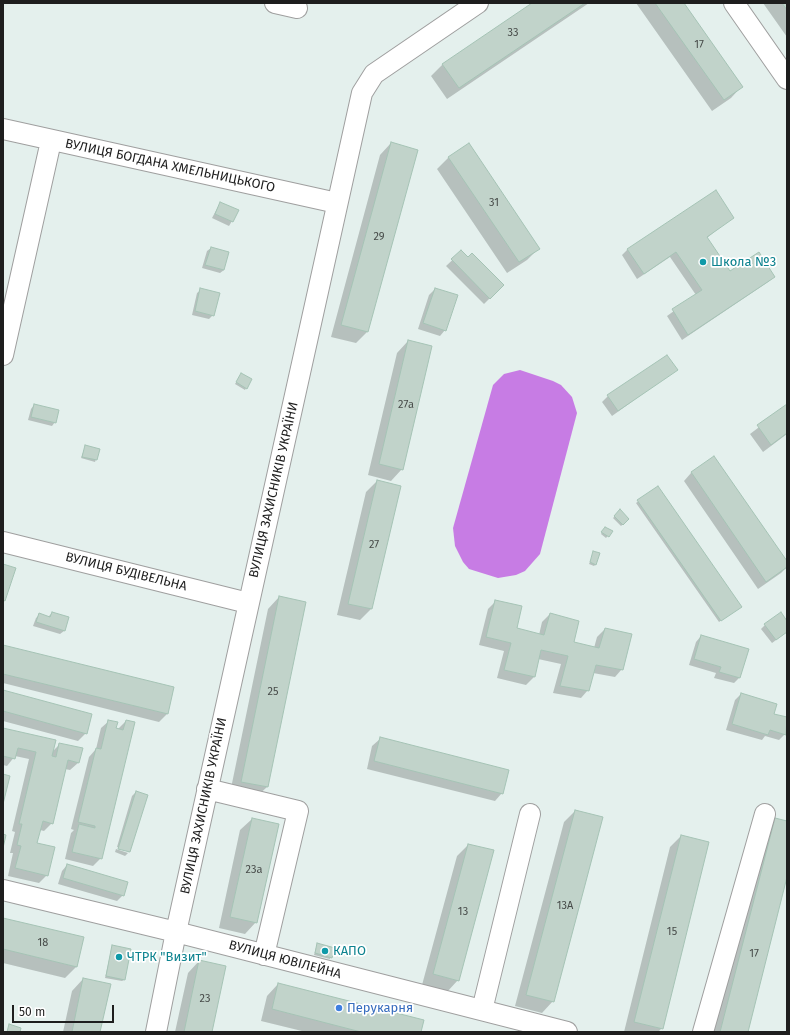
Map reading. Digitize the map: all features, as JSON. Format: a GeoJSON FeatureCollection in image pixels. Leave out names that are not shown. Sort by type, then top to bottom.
{"type":"FeatureCollection","features":[{"type":"Feature","properties":{"kind":"street"},"geometry":{"type":"LineString","coordinates":[[276,3],[297,8]]}},
{"type":"Feature","properties":{"kind":"street","name":"ВУЛИЦЯ ЗАХИСНИКІВ УКРАЇНИ"},"geometry":{"type":"LineString","coordinates":[[156,1032],[176,932],[248,602],[362,93],[374,74],[478,3]]}},
{"type":"Feature","properties":{"kind":"street"},"geometry":{"type":"LineString","coordinates":[[734,3],[787,80]]}},
{"type":"Feature","properties":{"kind":"street","name":"ВУЛИЦЯ БОГДАНА ХМЕЛЬНИЦЬКОГО"},"geometry":{"type":"LineString","coordinates":[[3,129],[337,203]]}},
{"type":"Feature","properties":{"kind":"street"},"geometry":{"type":"LineString","coordinates":[[3,355],[9,300],[52,141]]}},
{"type":"Feature","properties":{"kind":"street","name":"ВУЛИЦЯ БУДІВЕЛЬНА"},"geometry":{"type":"LineString","coordinates":[[3,542],[248,602]]}},
{"type":"Feature","properties":{"kind":"street"},"geometry":{"type":"LineString","coordinates":[[208,789],[298,811],[264,954]]}},
{"type":"Feature","properties":{"kind":"street"},"geometry":{"type":"LineString","coordinates":[[482,1010],[530,814]]}},
{"type":"Feature","properties":{"kind":"street"},"geometry":{"type":"LineString","coordinates":[[703,1032],[765,814]]}},
{"type":"Feature","properties":{"kind":"street","name":"ВУЛИЦЯ ЮВІЛЕЙНА"},"geometry":{"type":"LineString","coordinates":[[3,890],[264,954],[567,1032]]}},
{"type":"Feature","properties":{"kind":"shaded area"},"geometry":{"type":"Polygon","coordinates":[[[520,370],[561,385],[572,397],[577,413],[540,554],[525,571],[516,575],[498,578],[469,569],[463,562],[455,546],[453,528],[493,385],[504,374],[520,370]]]}},
{"type":"Feature","properties":{"kind":"building"},"geometry":{"type":"Polygon","coordinates":[[[532,3],[585,3],[459,88],[442,64],[532,3]]]}},
{"type":"Feature","properties":{"kind":"building"},"geometry":{"type":"Polygon","coordinates":[[[655,3],[684,3],[743,87],[724,100],[655,3]]]}},
{"type":"Feature","properties":{"kind":"building"},"geometry":{"type":"Polygon","coordinates":[[[782,3],[787,3],[787,10],[782,3]]]}},
{"type":"Feature","properties":{"kind":"building"},"geometry":{"type":"Polygon","coordinates":[[[391,142],[418,150],[368,332],[341,325],[391,142]]]}},
{"type":"Feature","properties":{"kind":"building"},"geometry":{"type":"Polygon","coordinates":[[[469,143],[540,249],[519,262],[448,157],[469,143]]]}},
{"type":"Feature","properties":{"kind":"building","name":"Школа №3"},"geometry":{"type":"Polygon","coordinates":[[[716,190],[734,218],[707,237],[730,271],[759,252],[775,277],[688,335],[672,309],[702,290],[676,252],[644,274],[627,249],[716,190]]]}},
{"type":"Feature","properties":{"kind":"building"},"geometry":{"type":"Polygon","coordinates":[[[220,202],[239,210],[233,222],[215,214],[220,202]]]}},
{"type":"Feature","properties":{"kind":"building"},"geometry":{"type":"Polygon","coordinates":[[[211,247],[229,252],[224,270],[205,265],[211,247]]]}},
{"type":"Feature","properties":{"kind":"building"},"geometry":{"type":"Polygon","coordinates":[[[461,250],[468,257],[472,253],[504,285],[490,299],[451,259],[461,250]]]}},
{"type":"Feature","properties":{"kind":"building"},"geometry":{"type":"Polygon","coordinates":[[[200,288],[220,293],[214,316],[195,311],[200,288]]]}},
{"type":"Feature","properties":{"kind":"building"},"geometry":{"type":"Polygon","coordinates":[[[435,288],[458,295],[446,331],[423,323],[435,288]]]}},
{"type":"Feature","properties":{"kind":"building"},"geometry":{"type":"Polygon","coordinates":[[[408,340],[432,346],[403,470],[379,464],[408,340]]]}},
{"type":"Feature","properties":{"kind":"building"},"geometry":{"type":"Polygon","coordinates":[[[667,355],[678,370],[618,411],[607,395],[667,355]]]}},
{"type":"Feature","properties":{"kind":"building"},"geometry":{"type":"Polygon","coordinates":[[[241,373],[252,379],[247,389],[236,382],[241,373]]]}},
{"type":"Feature","properties":{"kind":"building"},"geometry":{"type":"Polygon","coordinates":[[[34,404],[59,410],[56,423],[31,417],[34,404]]]}},
{"type":"Feature","properties":{"kind":"building"},"geometry":{"type":"Polygon","coordinates":[[[787,404],[787,433],[771,445],[757,425],[787,404]]]}},
{"type":"Feature","properties":{"kind":"building"},"geometry":{"type":"Polygon","coordinates":[[[85,445],[100,449],[97,460],[82,457],[85,445]]]}},
{"type":"Feature","properties":{"kind":"building"},"geometry":{"type":"Polygon","coordinates":[[[714,456],[787,561],[787,567],[766,582],[691,472],[714,456]]]}},
{"type":"Feature","properties":{"kind":"building"},"geometry":{"type":"Polygon","coordinates":[[[377,480],[401,486],[372,609],[348,604],[377,480]]]}},
{"type":"Feature","properties":{"kind":"building"},"geometry":{"type":"Polygon","coordinates":[[[658,486],[742,607],[721,621],[637,500],[658,486]]]}},
{"type":"Feature","properties":{"kind":"building"},"geometry":{"type":"Polygon","coordinates":[[[620,509],[629,519],[623,525],[614,516],[620,509]]]}},
{"type":"Feature","properties":{"kind":"building"},"geometry":{"type":"Polygon","coordinates":[[[605,527],[613,531],[609,537],[601,532],[605,527]]]}},
{"type":"Feature","properties":{"kind":"building"},"geometry":{"type":"Polygon","coordinates":[[[593,551],[600,553],[596,565],[590,562],[593,551]]]}},
{"type":"Feature","properties":{"kind":"building"},"geometry":{"type":"Polygon","coordinates":[[[3,564],[16,568],[5,601],[3,600],[3,564]]]}},
{"type":"Feature","properties":{"kind":"building"},"geometry":{"type":"Polygon","coordinates":[[[279,596],[306,602],[268,787],[241,782],[279,596]]]}},
{"type":"Feature","properties":{"kind":"building"},"geometry":{"type":"Polygon","coordinates":[[[495,600],[522,606],[517,628],[544,635],[550,613],[579,621],[574,642],[599,648],[605,628],[632,634],[623,670],[596,665],[589,691],[560,686],[568,656],[541,650],[535,677],[504,670],[511,643],[486,637],[495,600]]]}},
{"type":"Feature","properties":{"kind":"building"},"geometry":{"type":"Polygon","coordinates":[[[52,612],[69,617],[65,631],[36,622],[39,613],[50,617],[52,612]]]}},
{"type":"Feature","properties":{"kind":"building"},"geometry":{"type":"Polygon","coordinates":[[[781,612],[787,621],[787,632],[776,640],[764,624],[781,612]]]}},
{"type":"Feature","properties":{"kind":"building"},"geometry":{"type":"Polygon","coordinates":[[[701,635],[749,649],[740,678],[719,672],[721,667],[694,659],[701,635]]]}},
{"type":"Feature","properties":{"kind":"building"},"geometry":{"type":"Polygon","coordinates":[[[3,645],[174,687],[168,714],[3,674],[3,645]]]}},
{"type":"Feature","properties":{"kind":"building"},"geometry":{"type":"Polygon","coordinates":[[[3,690],[92,714],[87,734],[3,711],[3,690]]]}},
{"type":"Feature","properties":{"kind":"building"},"geometry":{"type":"Polygon","coordinates":[[[741,693],[777,704],[774,714],[787,717],[786,735],[770,730],[768,735],[732,724],[741,693]]]}},
{"type":"Feature","properties":{"kind":"building"},"geometry":{"type":"Polygon","coordinates":[[[108,720],[118,722],[116,728],[123,730],[126,720],[135,722],[102,859],[72,852],[79,824],[95,828],[95,826],[78,822],[96,748],[101,749],[108,720]]]}},
{"type":"Feature","properties":{"kind":"building"},"geometry":{"type":"Polygon","coordinates":[[[3,728],[56,740],[52,756],[56,757],[59,743],[83,748],[79,763],[68,760],[53,824],[43,821],[37,843],[55,847],[48,876],[15,868],[21,846],[17,845],[22,824],[19,824],[36,752],[18,748],[15,759],[3,756],[3,728]]]}},
{"type":"Feature","properties":{"kind":"building"},"geometry":{"type":"Polygon","coordinates":[[[380,737],[509,770],[503,794],[374,761],[380,737]]]}},
{"type":"Feature","properties":{"kind":"building"},"geometry":{"type":"Polygon","coordinates":[[[3,774],[10,776],[3,804],[3,774]]]}},
{"type":"Feature","properties":{"kind":"building"},"geometry":{"type":"Polygon","coordinates":[[[136,791],[148,795],[130,852],[118,849],[136,791]]]}},
{"type":"Feature","properties":{"kind":"building"},"geometry":{"type":"Polygon","coordinates":[[[575,810],[603,817],[554,1002],[526,995],[575,810]]]}},
{"type":"Feature","properties":{"kind":"building"},"geometry":{"type":"Polygon","coordinates":[[[252,818],[279,824],[257,923],[230,917],[252,818]]]}},
{"type":"Feature","properties":{"kind":"building"},"geometry":{"type":"Polygon","coordinates":[[[775,818],[787,821],[787,877],[748,1032],[720,1032],[775,818]]]}},
{"type":"Feature","properties":{"kind":"building"},"geometry":{"type":"Polygon","coordinates":[[[3,834],[6,835],[3,848],[3,834]]]}},
{"type":"Feature","properties":{"kind":"building"},"geometry":{"type":"Polygon","coordinates":[[[681,835],[709,842],[663,1029],[634,1022],[681,835]]]}},
{"type":"Feature","properties":{"kind":"building"},"geometry":{"type":"Polygon","coordinates":[[[468,844],[494,850],[459,981],[433,974],[468,844]]]}},
{"type":"Feature","properties":{"kind":"building"},"geometry":{"type":"Polygon","coordinates":[[[67,864],[128,882],[124,896],[63,878],[67,864]]]}},
{"type":"Feature","properties":{"kind":"building"},"geometry":{"type":"Polygon","coordinates":[[[3,918],[84,937],[77,967],[3,949],[3,918]]]}},
{"type":"Feature","properties":{"kind":"building","name":"КАПО"},"geometry":{"type":"Polygon","coordinates":[[[317,943],[335,948],[332,958],[315,953],[317,943]]]}},
{"type":"Feature","properties":{"kind":"building","name":"ЧТРК \"Визит\""},"geometry":{"type":"Polygon","coordinates":[[[112,945],[131,949],[125,980],[106,976],[112,945]]]}},
{"type":"Feature","properties":{"kind":"building"},"geometry":{"type":"Polygon","coordinates":[[[199,960],[226,966],[212,1032],[184,1032],[199,960]]]}},
{"type":"Feature","properties":{"kind":"building"},"geometry":{"type":"Polygon","coordinates":[[[83,978],[111,984],[100,1032],[72,1032],[83,978]]]}},
{"type":"Feature","properties":{"kind":"building"},"geometry":{"type":"Polygon","coordinates":[[[278,983],[424,1020],[421,1032],[361,1032],[272,1009],[278,983]]]}},
{"type":"Feature","properties":{"kind":"building"},"geometry":{"type":"Polygon","coordinates":[[[9,1024],[21,1028],[20,1032],[7,1032],[9,1024]]]}},
{"type":"Feature","properties":{"kind":"place","name":"Школа №3"},"geometry":{"type":"Point","coordinates":[703,262]}},
{"type":"Feature","properties":{"kind":"place","name":"КАПО"},"geometry":{"type":"Point","coordinates":[325,951]}},
{"type":"Feature","properties":{"kind":"place","name":"ЧТРК \"Визит\""},"geometry":{"type":"Point","coordinates":[119,957]}},
{"type":"Feature","properties":{"kind":"place","name":"Перукарня"},"geometry":{"type":"Point","coordinates":[339,1008]}}]}
